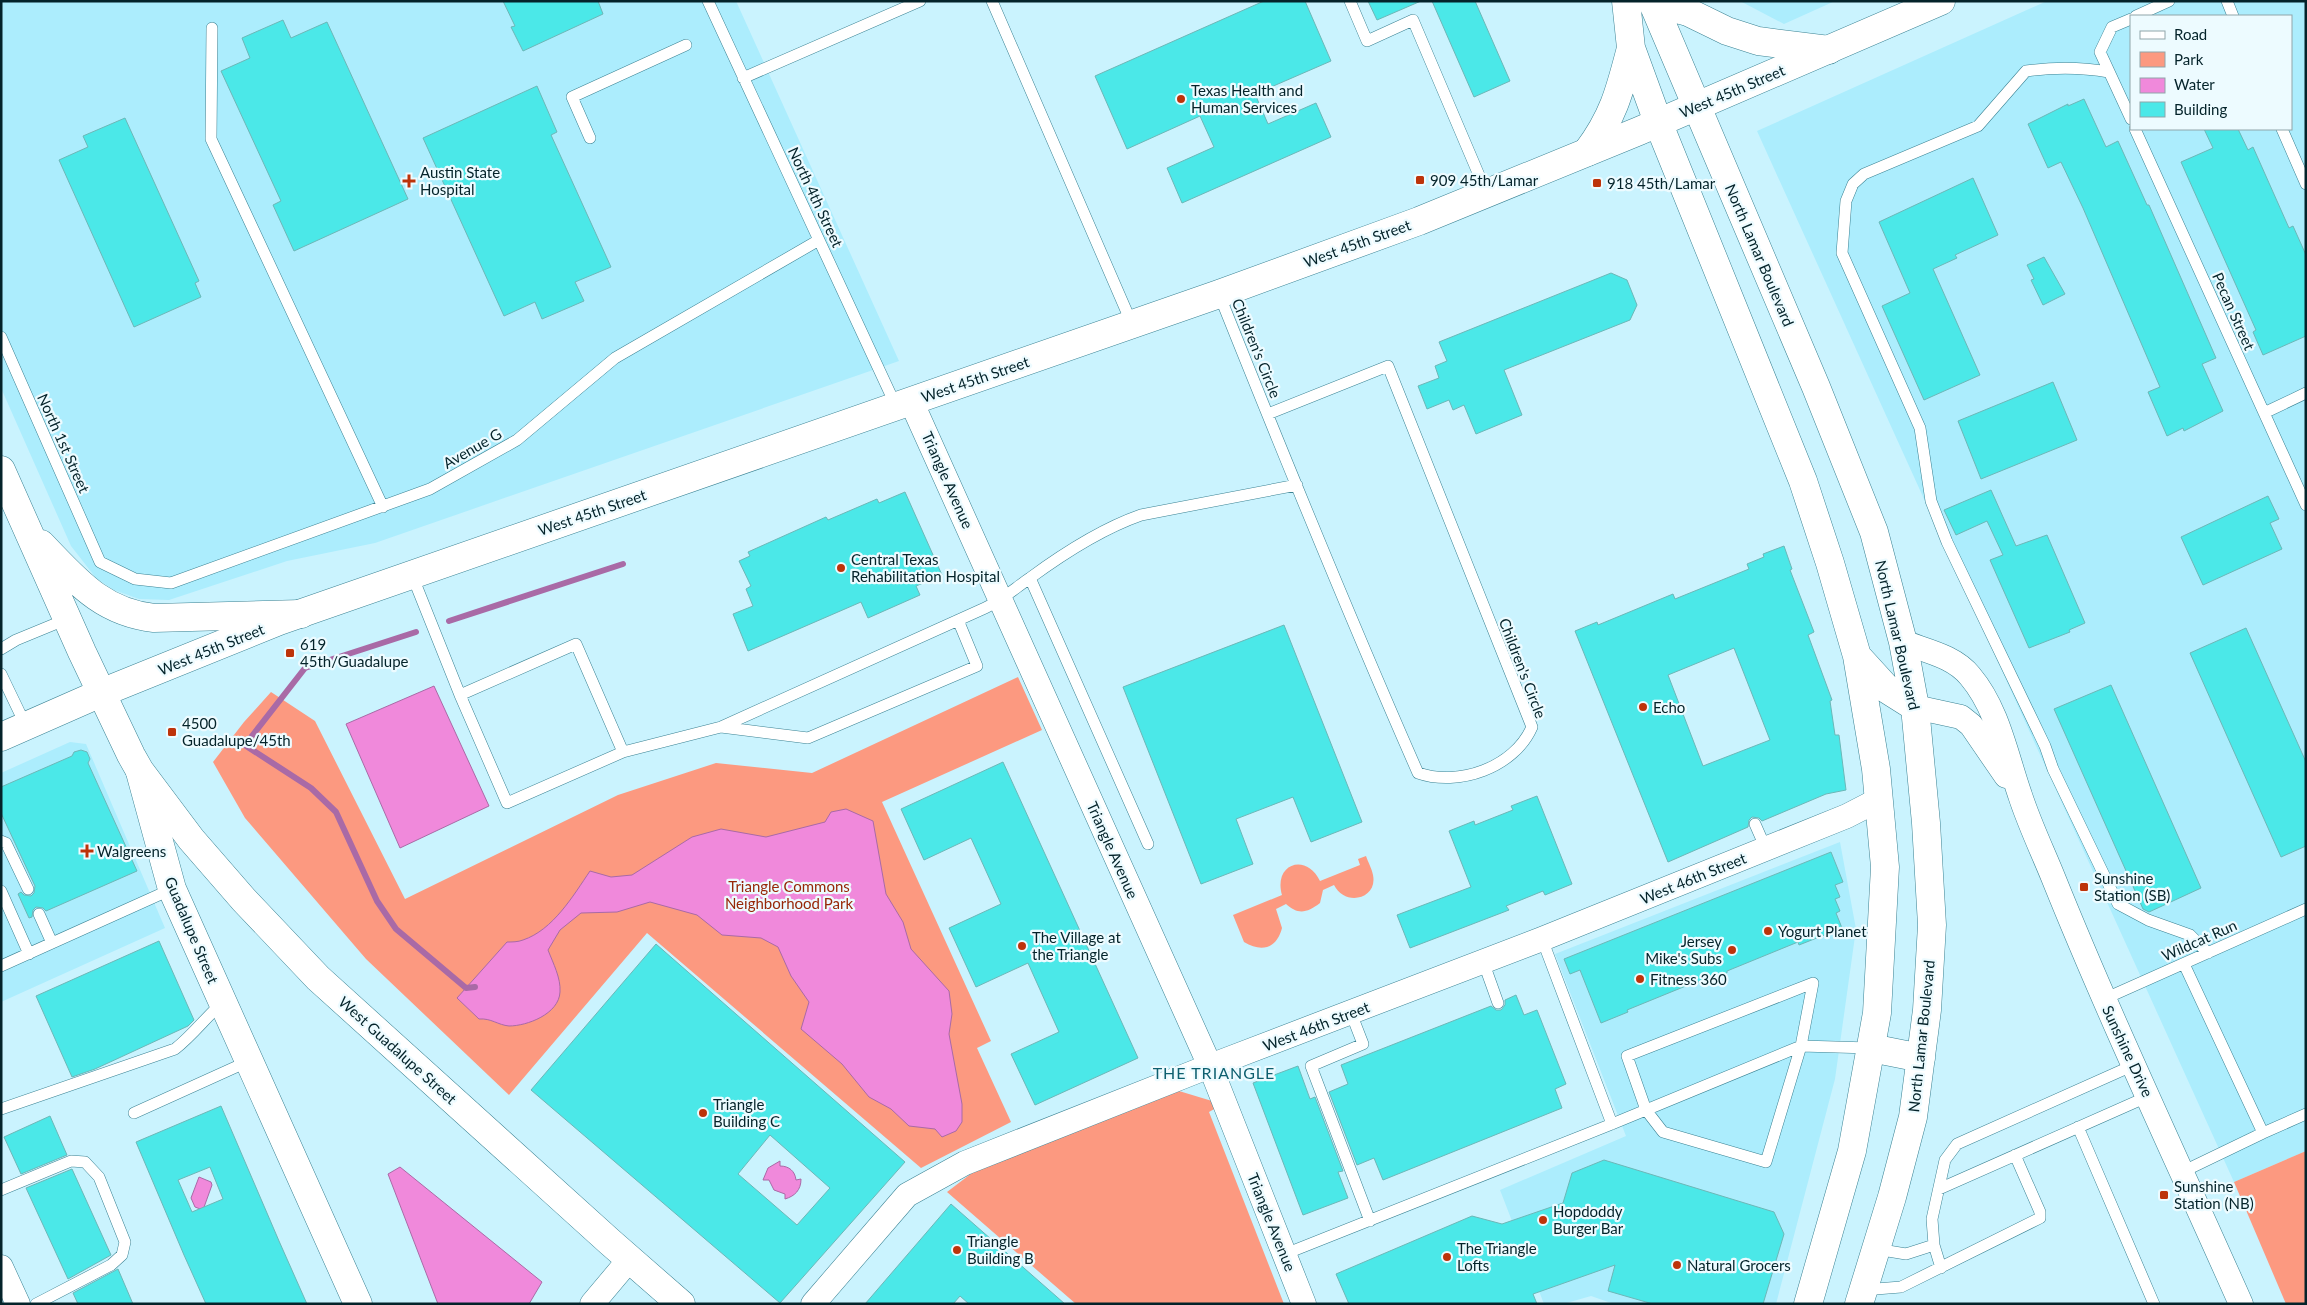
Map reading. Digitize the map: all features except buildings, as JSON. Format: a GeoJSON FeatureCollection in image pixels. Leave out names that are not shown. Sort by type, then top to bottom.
{"type":"FeatureCollection","features":[{"type":"Feature","properties":{"kind":"main road"},"geometry":{"type":"LineString","coordinates":[[1626,1],[1631,48],[1658,122],[1803,481],[1830,563],[1857,656],[1876,769],[1873,807],[1884,867],[1877,1013],[1852,1151],[1808,1304]]}},
{"type":"Feature","properties":{"kind":"main road","name":"West 45th Street"},"geometry":{"type":"LineString","coordinates":[[1,737],[101,693],[301,614],[1219,294],[1487,194],[1829,50],[1904,13],[1941,1]]}},
{"type":"Feature","properties":{"kind":"main road"},"geometry":{"type":"LineString","coordinates":[[1653,2],[1688,12],[1727,31],[1758,41],[1829,50]]}},
{"type":"Feature","properties":{"kind":"main road","name":"North Lamar Boulevard"},"geometry":{"type":"LineString","coordinates":[[1653,2],[1816,388],[1874,532],[1902,642],[1915,707],[1926,823],[1932,925],[1927,1010],[1913,1117],[1861,1297]]}},
{"type":"Feature","properties":{"kind":"main road"},"geometry":{"type":"LineString","coordinates":[[1587,152],[1610,118],[1620,90],[1631,48]]}},
{"type":"Feature","properties":{"kind":"main road","name":"Guadalupe Street"},"geometry":{"type":"LineString","coordinates":[[1,470],[101,693],[140,771],[172,889],[358,1304]]}},
{"type":"Feature","properties":{"kind":"main road"},"geometry":{"type":"LineString","coordinates":[[27,529],[82,587],[110,605],[137,616],[154,618],[301,614]]}},
{"type":"Feature","properties":{"kind":"main road"},"geometry":{"type":"LineString","coordinates":[[1857,656],[1888,690],[1915,707]]}},
{"type":"Feature","properties":{"kind":"main road","name":"West Guadalupe Street"},"geometry":{"type":"LineString","coordinates":[[140,771],[192,839],[244,900],[318,978],[629,1260],[681,1304]]}},
{"type":"Feature","properties":{"kind":"main road"},"geometry":{"type":"LineString","coordinates":[[1871,1048],[1921,1058]]}},
{"type":"Feature","properties":{"kind":"street","name":"Triangle Avenue"},"geometry":{"type":"LineString","coordinates":[[904,404],[1002,600],[1210,1066],[1304,1304]]}},
{"type":"Feature","properties":{"kind":"street","name":"Sunshine Drive"},"geometry":{"type":"LineString","coordinates":[[1902,642],[1949,659],[1962,667],[1971,677],[1985,700],[2003,740],[2020,796],[2104,999],[2241,1304]]}},
{"type":"Feature","properties":{"kind":"street","name":"Sunshine Drive"},"geometry":{"type":"LineString","coordinates":[[1915,707],[1961,717],[1971,725],[2020,796]]}},
{"type":"Feature","properties":{"kind":"street","name":"West 46th Street"},"geometry":{"type":"LineString","coordinates":[[813,1304],[907,1195],[965,1164],[1210,1066],[1542,939],[1873,807]]}},
{"type":"Feature","properties":{"kind":"street"},"geometry":{"type":"LineString","coordinates":[[592,1304],[629,1260]]}},
{"type":"Feature","properties":{"kind":"street"},"geometry":{"type":"LineString","coordinates":[[1,1267],[18,1304]]}},
{"type":"Feature","properties":{"kind":"lane","name":"North 4th Street"},"geometry":{"type":"LineString","coordinates":[[708,1],[819,240],[904,404]]}},
{"type":"Feature","properties":{"kind":"lane"},"geometry":{"type":"LineString","coordinates":[[744,78],[920,1]]}},
{"type":"Feature","properties":{"kind":"lane"},"geometry":{"type":"LineString","coordinates":[[992,1],[1132,324]]}},
{"type":"Feature","properties":{"kind":"lane"},"geometry":{"type":"LineString","coordinates":[[1350,1],[1367,40],[1413,20],[1487,194]]}},
{"type":"Feature","properties":{"kind":"lane"},"geometry":{"type":"LineString","coordinates":[[2138,15],[2169,1]]}},
{"type":"Feature","properties":{"kind":"lane"},"geometry":{"type":"LineString","coordinates":[[2226,1],[2233,15]]}},
{"type":"Feature","properties":{"kind":"lane"},"geometry":{"type":"LineString","coordinates":[[2130,18],[2112,27],[2100,52],[2130,117]]}},
{"type":"Feature","properties":{"kind":"lane"},"geometry":{"type":"LineString","coordinates":[[212,28],[211,139],[383,507]]}},
{"type":"Feature","properties":{"kind":"lane"},"geometry":{"type":"LineString","coordinates":[[590,138],[572,97],[686,45]]}},
{"type":"Feature","properties":{"kind":"lane"},"geometry":{"type":"LineString","coordinates":[[2109,72],[2055,67],[2026,71],[1978,126],[1864,174],[1853,184],[1846,201],[1842,253],[1920,428],[1931,501],[1947,542],[2046,746],[2052,769],[2118,904],[2148,920],[2190,935],[2208,952]]}},
{"type":"Feature","properties":{"kind":"lane","name":"Pecan Street"},"geometry":{"type":"LineString","coordinates":[[2135,130],[2306,505]]}},
{"type":"Feature","properties":{"kind":"lane"},"geometry":{"type":"LineString","coordinates":[[2282,130],[2306,184]]}},
{"type":"Feature","properties":{"kind":"lane","name":"Avenue G"},"geometry":{"type":"LineString","coordinates":[[100,562],[135,579],[172,583],[430,489],[517,440],[615,358],[819,240]]}},
{"type":"Feature","properties":{"kind":"lane","name":"Children's Circle"},"geometry":{"type":"LineString","coordinates":[[1219,294],[1374,674],[1418,773],[1433,778],[1451,779],[1486,769],[1511,756],[1526,740],[1532,727],[1388,366],[1268,414]]}},
{"type":"Feature","properties":{"kind":"lane","name":"North 1st Street"},"geometry":{"type":"LineString","coordinates":[[1,337],[100,562]]}},
{"type":"Feature","properties":{"kind":"lane"},"geometry":{"type":"LineString","coordinates":[[2264,413],[2306,393]]}},
{"type":"Feature","properties":{"kind":"lane"},"geometry":{"type":"LineString","coordinates":[[412,574],[460,695],[507,803],[623,752],[721,726],[958,620],[1002,600],[1030,578],[1099,533],[1141,515],[1297,485]]}},
{"type":"Feature","properties":{"kind":"lane"},"geometry":{"type":"LineString","coordinates":[[1030,578],[1148,844]]}},
{"type":"Feature","properties":{"kind":"lane"},"geometry":{"type":"LineString","coordinates":[[1,649],[16,640],[67,619]]}},
{"type":"Feature","properties":{"kind":"lane"},"geometry":{"type":"LineString","coordinates":[[721,726],[808,738],[977,666],[958,620]]}},
{"type":"Feature","properties":{"kind":"lane"},"geometry":{"type":"LineString","coordinates":[[460,695],[576,644],[623,752]]}},
{"type":"Feature","properties":{"kind":"lane"},"geometry":{"type":"LineString","coordinates":[[1,674],[26,726]]}},
{"type":"Feature","properties":{"kind":"lane"},"geometry":{"type":"LineString","coordinates":[[1755,824],[1766,849]]}},
{"type":"Feature","properties":{"kind":"lane"},"geometry":{"type":"LineString","coordinates":[[1,841],[6,843],[28,889]]}},
{"type":"Feature","properties":{"kind":"lane"},"geometry":{"type":"LineString","coordinates":[[1,966],[172,889]]}},
{"type":"Feature","properties":{"kind":"lane"},"geometry":{"type":"LineString","coordinates":[[1,891],[29,954]]}},
{"type":"Feature","properties":{"kind":"lane","name":"Wildcat Run"},"geometry":{"type":"LineString","coordinates":[[2104,999],[2306,909]]}},
{"type":"Feature","properties":{"kind":"lane"},"geometry":{"type":"LineString","coordinates":[[39,914],[52,943]]}},
{"type":"Feature","properties":{"kind":"lane"},"geometry":{"type":"LineString","coordinates":[[1542,939],[1612,1124]]}},
{"type":"Feature","properties":{"kind":"lane"},"geometry":{"type":"LineString","coordinates":[[1483,961],[1498,1003]]}},
{"type":"Feature","properties":{"kind":"lane"},"geometry":{"type":"LineString","coordinates":[[2184,964],[2263,1133]]}},
{"type":"Feature","properties":{"kind":"lane"},"geometry":{"type":"LineString","coordinates":[[1813,983],[1801,1046],[1766,1162],[1663,1132],[1646,1110],[1627,1056],[1813,983]]}},
{"type":"Feature","properties":{"kind":"lane"},"geometry":{"type":"LineString","coordinates":[[1,1109],[175,1049],[188,1039],[208,1015],[223,1002]]}},
{"type":"Feature","properties":{"kind":"lane"},"geometry":{"type":"LineString","coordinates":[[1351,1013],[1363,1044],[1311,1066],[1370,1221]]}},
{"type":"Feature","properties":{"kind":"lane"},"geometry":{"type":"LineString","coordinates":[[1285,1254],[1612,1124],[1801,1046],[1871,1048]]}},
{"type":"Feature","properties":{"kind":"lane"},"geometry":{"type":"LineString","coordinates":[[134,1113],[249,1061]]}},
{"type":"Feature","properties":{"kind":"lane"},"geometry":{"type":"LineString","coordinates":[[1941,1268],[1934,1244],[1932,1219],[1945,1160],[1957,1144],[2134,1065]]}},
{"type":"Feature","properties":{"kind":"lane"},"geometry":{"type":"LineString","coordinates":[[1939,1189],[2149,1096]]}},
{"type":"Feature","properties":{"kind":"lane"},"geometry":{"type":"LineString","coordinates":[[2182,1172],[2306,1114]]}},
{"type":"Feature","properties":{"kind":"lane"},"geometry":{"type":"LineString","coordinates":[[2078,1127],[2154,1304]]}},
{"type":"Feature","properties":{"kind":"lane"},"geometry":{"type":"LineString","coordinates":[[1861,1297],[1901,1287],[2040,1218],[2040,1212],[2015,1155]]}},
{"type":"Feature","properties":{"kind":"lane"},"geometry":{"type":"LineString","coordinates":[[1,1190],[70,1161],[85,1162],[98,1177],[125,1242],[122,1255],[111,1265],[36,1304]]}},
{"type":"Feature","properties":{"kind":"lane"},"geometry":{"type":"LineString","coordinates":[[1876,1250],[1906,1254],[1934,1244]]}},
{"type":"Feature","properties":{"kind":"shaded area","name":"Austin State Hospital"},"geometry":{"type":"Polygon","coordinates":[[[1,1],[736,1],[899,361],[375,543],[287,561],[169,600],[139,599],[114,590],[96,578],[71,546],[1,388],[1,1]]]}},
{"type":"Feature","properties":{"kind":"shaded area"},"geometry":{"type":"Polygon","coordinates":[[[1740,1],[1835,1],[1784,24],[1740,1]]]}},
{"type":"Feature","properties":{"kind":"shaded area"},"geometry":{"type":"Polygon","coordinates":[[[2047,1],[2306,1],[2306,1151],[2234,1182],[1757,131],[2047,1]]]}},
{"type":"Feature","properties":{"kind":"shaded area"},"geometry":{"type":"Polygon","coordinates":[[[70,742],[86,744],[165,928],[1,1002],[1,773],[70,742]]]}},
{"type":"Feature","properties":{"kind":"shaded area"},"geometry":{"type":"Polygon","coordinates":[[[1840,842],[1856,929],[1835,1079],[1776,1304],[1614,1304],[1591,1296],[1563,1304],[1544,1304],[1500,1190],[1626,1136],[1555,954],[1840,842]]]}},
{"type":"Feature","properties":{"kind":"green space","name":"Triangle Commons Neighborhood Park"},"geometry":{"type":"Polygon","coordinates":[[[1018,677],[1042,730],[882,802],[991,1041],[977,1048],[1011,1122],[921,1168],[647,933],[509,1095],[366,959],[245,818],[213,762],[244,722],[271,692],[315,721],[405,899],[618,795],[716,763],[812,773],[1018,677]]]}},
{"type":"Feature","properties":{"kind":"green space"},"geometry":{"type":"Polygon","coordinates":[[[1366,856],[1372,873],[1373,883],[1371,890],[1366,895],[1352,898],[1345,896],[1334,885],[1323,890],[1320,903],[1307,911],[1295,910],[1286,904],[1276,909],[1282,928],[1280,935],[1273,944],[1263,948],[1244,942],[1233,915],[1282,895],[1280,884],[1286,869],[1299,865],[1307,867],[1314,872],[1320,881],[1360,865],[1358,859],[1366,856]]]}},
{"type":"Feature","properties":{"kind":"green space"},"geometry":{"type":"Polygon","coordinates":[[[1179,1091],[1212,1101],[1216,1108],[1209,1112],[1284,1304],[1076,1304],[947,1192],[972,1173],[1179,1091]]]}},
{"type":"Feature","properties":{"kind":"green space"},"geometry":{"type":"Polygon","coordinates":[[[2306,1151],[2306,1304],[2286,1304],[2234,1182],[2306,1151]]]}},
{"type":"Feature","properties":{"kind":"water"},"geometry":{"type":"Polygon","coordinates":[[[434,686],[489,806],[400,848],[346,724],[434,686]]]}},
{"type":"Feature","properties":{"kind":"water"},"geometry":{"type":"Polygon","coordinates":[[[846,809],[873,821],[886,894],[903,922],[911,949],[949,991],[952,1014],[949,1034],[962,1104],[962,1122],[956,1131],[942,1137],[935,1129],[909,1126],[891,1109],[869,1097],[842,1064],[801,1029],[809,1002],[791,976],[778,947],[761,938],[722,935],[697,915],[650,902],[617,912],[581,913],[560,930],[548,950],[558,976],[560,992],[558,1000],[554,1007],[533,1021],[509,1026],[479,1019],[457,998],[507,942],[521,941],[544,929],[569,901],[590,871],[611,877],[632,875],[692,837],[721,829],[766,837],[825,822],[831,812],[846,809]]]}},
{"type":"Feature","properties":{"kind":"water"},"geometry":{"type":"Polygon","coordinates":[[[780,1161],[780,1166],[791,1170],[796,1180],[801,1179],[797,1192],[785,1199],[785,1194],[774,1190],[769,1180],[763,1180],[768,1168],[780,1161]]]}},
{"type":"Feature","properties":{"kind":"water"},"geometry":{"type":"Polygon","coordinates":[[[400,1167],[542,1282],[529,1304],[438,1304],[388,1174],[400,1167]]]}},
{"type":"Feature","properties":{"kind":"water"},"geometry":{"type":"Polygon","coordinates":[[[199,1177],[211,1182],[212,1185],[203,1210],[195,1207],[191,1198],[199,1177]]]}},
{"type":"Feature","properties":{"kind":"waterway"},"geometry":{"type":"LineString","coordinates":[[449,621],[623,564]]}},
{"type":"Feature","properties":{"kind":"waterway"},"geometry":{"type":"LineString","coordinates":[[245,745],[305,668],[416,632]]}},
{"type":"Feature","properties":{"kind":"waterway"},"geometry":{"type":"LineString","coordinates":[[237,740],[311,788],[336,812],[377,901],[396,929],[466,988],[475,987]]}},
{"type":"Feature","properties":{"kind":"place","name":"Texas Health and Human Services"},"geometry":{"type":"Point","coordinates":[1181,99]}},
{"type":"Feature","properties":{"kind":"place","name":"909 45th/Lamar"},"geometry":{"type":"Point","coordinates":[1420,180]}},
{"type":"Feature","properties":{"kind":"place","name":"Austin State Hospital"},"geometry":{"type":"Point","coordinates":[409,181]}},
{"type":"Feature","properties":{"kind":"place","name":"918 45th/Lamar"},"geometry":{"type":"Point","coordinates":[1597,183]}},
{"type":"Feature","properties":{"kind":"place","name":"Central Texas Rehabilitation Hospital"},"geometry":{"type":"Point","coordinates":[841,568]}},
{"type":"Feature","properties":{"kind":"place","name":"619 45th/Guadalupe"},"geometry":{"type":"Point","coordinates":[290,653]}},
{"type":"Feature","properties":{"kind":"place","name":"Echo"},"geometry":{"type":"Point","coordinates":[1643,707]}},
{"type":"Feature","properties":{"kind":"place","name":"4500 Guadalupe/45th"},"geometry":{"type":"Point","coordinates":[172,732]}},
{"type":"Feature","properties":{"kind":"place","name":"Walgreens"},"geometry":{"type":"Point","coordinates":[87,851]}},
{"type":"Feature","properties":{"kind":"place","name":"Sunshine Station (SB)"},"geometry":{"type":"Point","coordinates":[2084,887]}},
{"type":"Feature","properties":{"kind":"place","name":"Yogurt Planet"},"geometry":{"type":"Point","coordinates":[1768,931]}},
{"type":"Feature","properties":{"kind":"place","name":"The Village at the Triangle"},"geometry":{"type":"Point","coordinates":[1022,946]}},
{"type":"Feature","properties":{"kind":"place","name":"Jersey Mike's Subs"},"geometry":{"type":"Point","coordinates":[1732,950]}},
{"type":"Feature","properties":{"kind":"place","name":"Fitness 360"},"geometry":{"type":"Point","coordinates":[1640,979]}},
{"type":"Feature","properties":{"kind":"place","name":"Triangle Building C"},"geometry":{"type":"Point","coordinates":[703,1113]}},
{"type":"Feature","properties":{"kind":"place","name":"Sunshine Station (NB)"},"geometry":{"type":"Point","coordinates":[2164,1195]}},
{"type":"Feature","properties":{"kind":"place","name":"Hopdoddy Burger Bar"},"geometry":{"type":"Point","coordinates":[1543,1220]}},
{"type":"Feature","properties":{"kind":"place","name":"Triangle Building B"},"geometry":{"type":"Point","coordinates":[957,1250]}},
{"type":"Feature","properties":{"kind":"place","name":"The Triangle Lofts"},"geometry":{"type":"Point","coordinates":[1447,1257]}},
{"type":"Feature","properties":{"kind":"place","name":"Natural Grocers"},"geometry":{"type":"Point","coordinates":[1677,1265]}},
{"type":"Feature","properties":{"kind":"district","name":"THE TRIANGLE"},"geometry":{"type":"Point","coordinates":[1214,1072]}}]}
